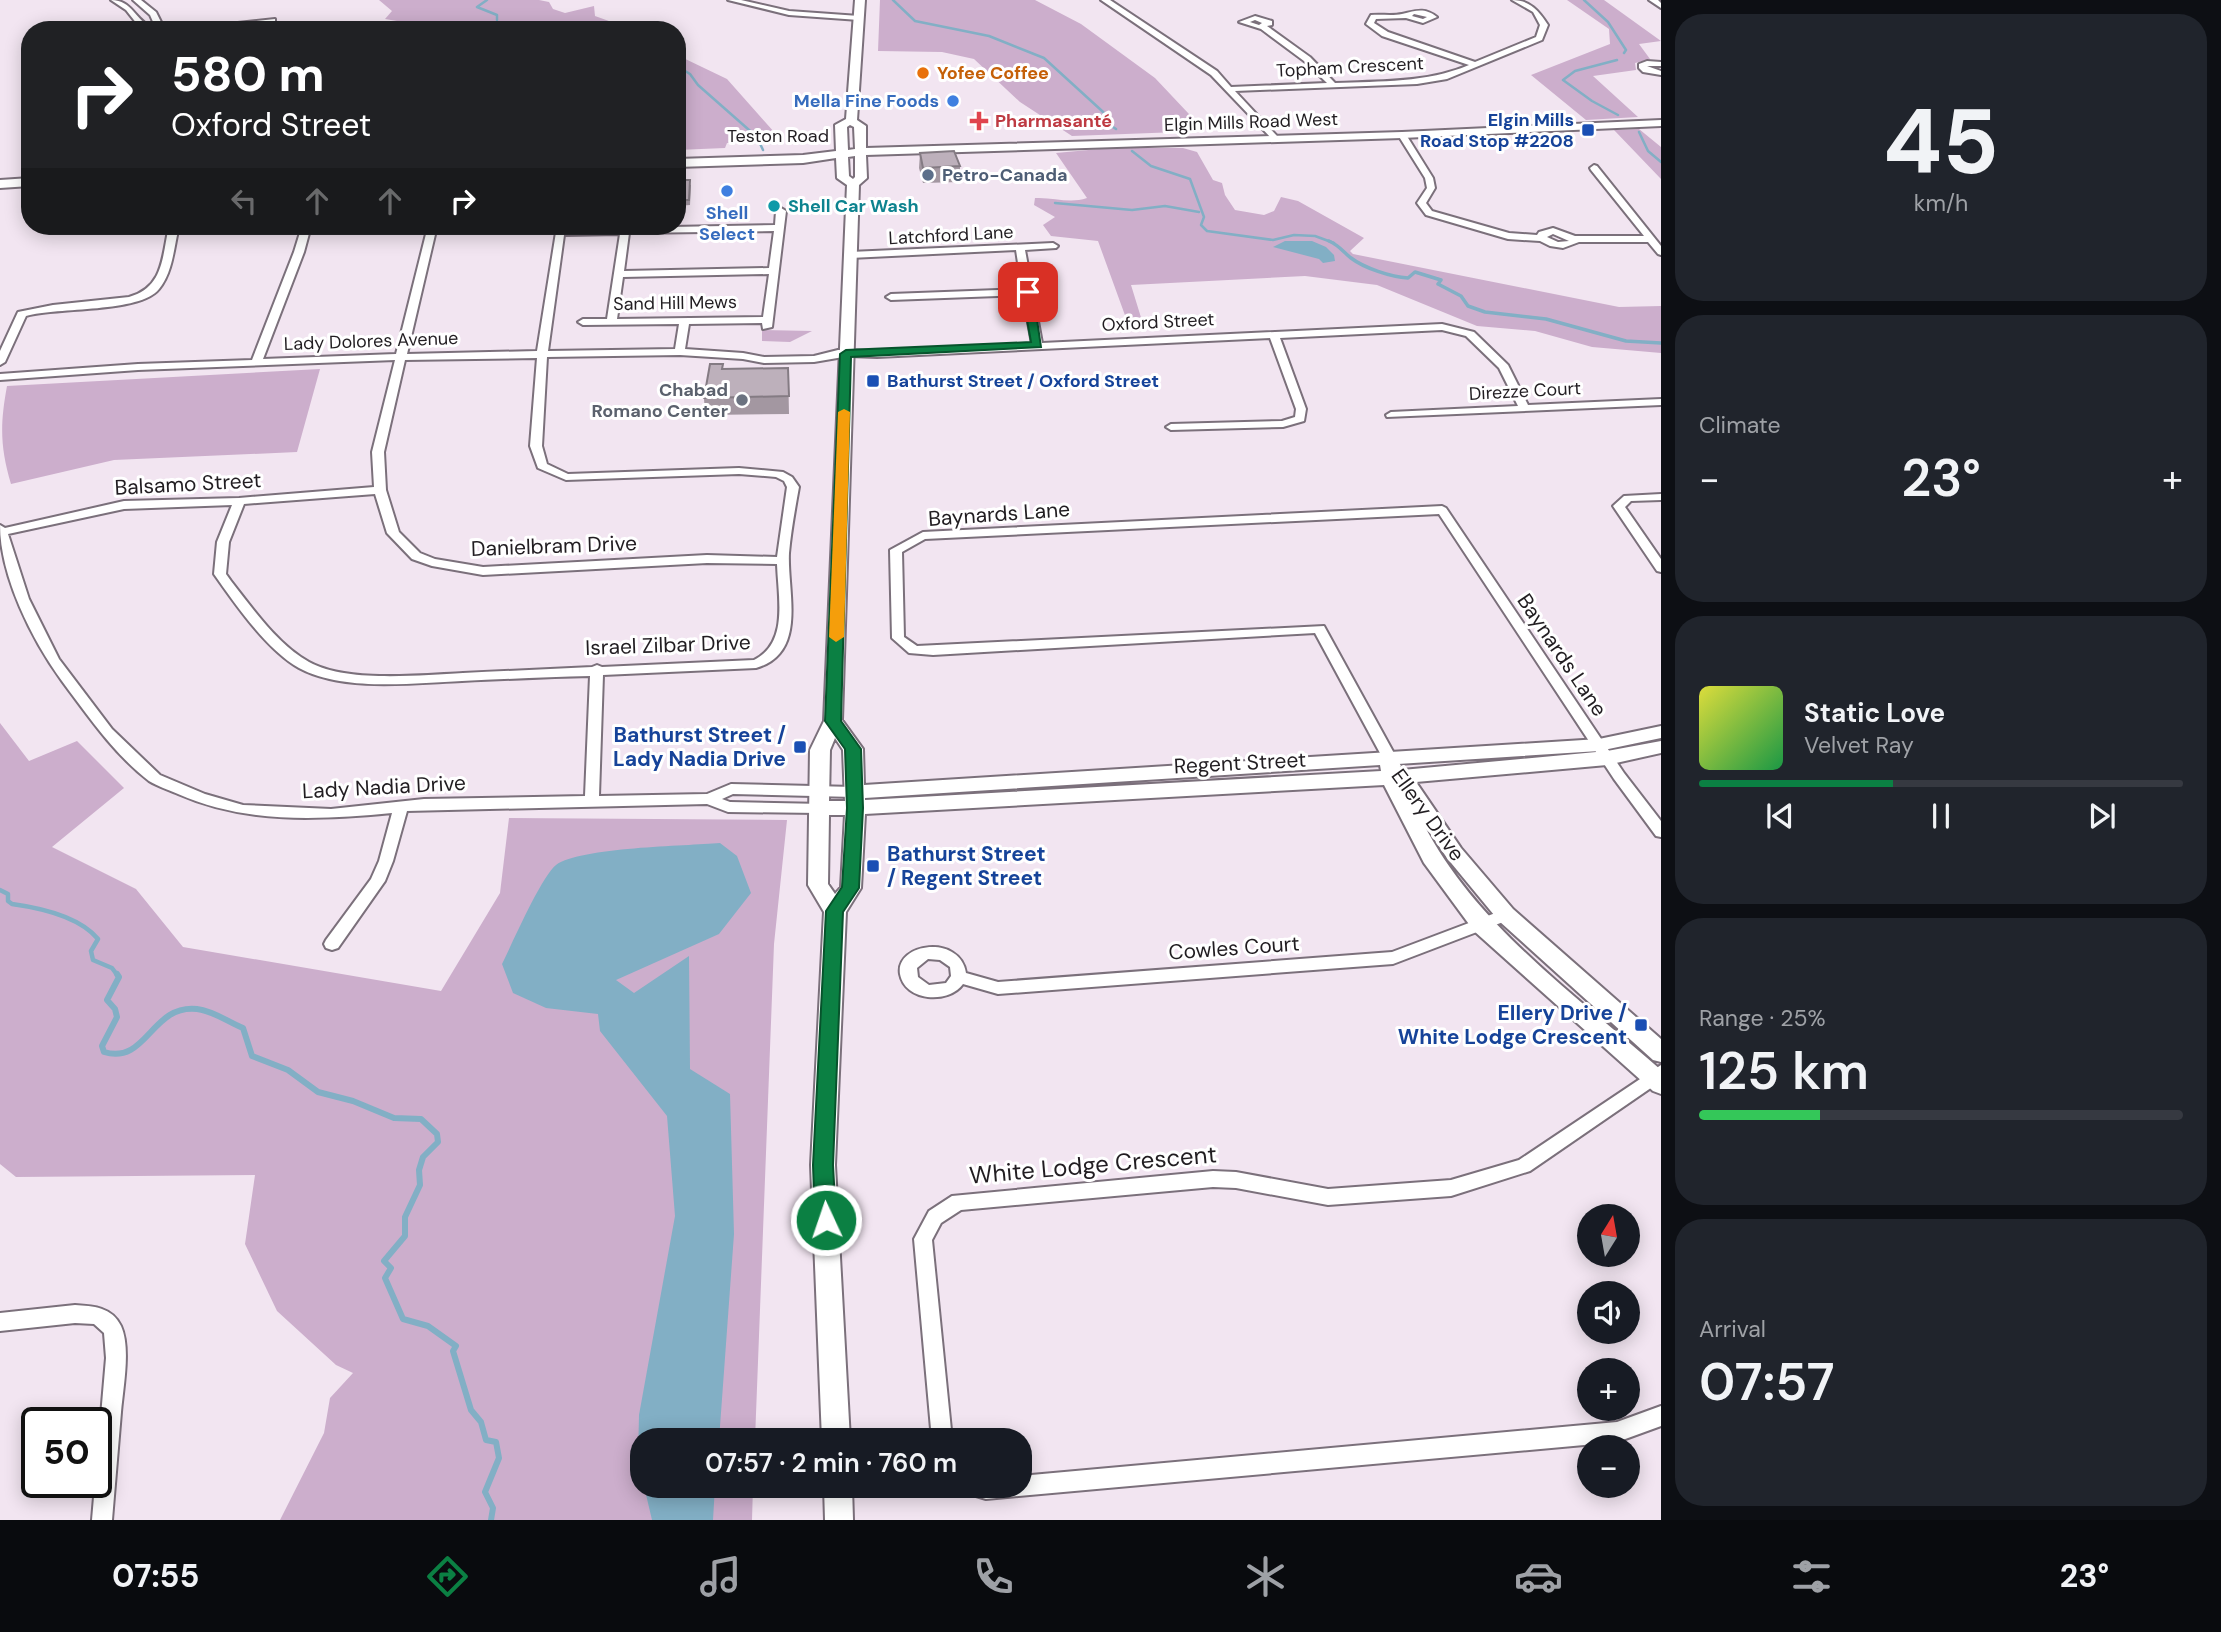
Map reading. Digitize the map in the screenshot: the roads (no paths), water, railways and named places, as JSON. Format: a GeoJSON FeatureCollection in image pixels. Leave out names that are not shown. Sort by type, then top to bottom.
{"type":"FeatureCollection","features":[{"type":"Feature","properties":{"kind":"main road"},"geometry":{"type":"LineString","coordinates":[[851,121],[860,0]]}},
{"type":"Feature","properties":{"kind":"main road"},"geometry":{"type":"LineString","coordinates":[[835,911],[818,885],[820,750],[833,721],[853,184],[860,178],[860,126],[851,121]]}},
{"type":"Feature","properties":{"kind":"main road"},"geometry":{"type":"LineString","coordinates":[[851,121],[841,125],[841,153],[843,178],[853,184]]}},
{"type":"Feature","properties":{"kind":"main road","name":"Elgin Mills Road West"},"geometry":{"type":"LineString","coordinates":[[841,153],[1402,135],[1661,123]]}},
{"type":"Feature","properties":{"kind":"main road","name":"Teston Road"},"geometry":{"type":"LineString","coordinates":[[686,156],[799,150],[841,153]]}},
{"type":"Feature","properties":{"kind":"main road","name":"Teston Road"},"geometry":{"type":"LineString","coordinates":[[686,163],[803,159],[841,153]]}},
{"type":"Feature","properties":{"kind":"main road"},"geometry":{"type":"LineString","coordinates":[[0,184],[21,183]]}},
{"type":"Feature","properties":{"kind":"main road"},"geometry":{"type":"LineString","coordinates":[[833,721],[853,749],[855,800],[851,888],[835,911],[823,1165],[835,1428]]}},
{"type":"Feature","properties":{"kind":"main road","name":"Regent Street"},"geometry":{"type":"LineString","coordinates":[[1603,751],[1661,732]]}},
{"type":"Feature","properties":{"kind":"main road","name":"Regent Street"},"geometry":{"type":"LineString","coordinates":[[819,800],[1394,771],[1661,747]]}},
{"type":"Feature","properties":{"kind":"main road","name":"Ellery Drive"},"geometry":{"type":"LineString","coordinates":[[1394,771],[1454,853],[1506,915],[1661,1053]]}},
{"type":"Feature","properties":{"kind":"main road","name":"Ellery Drive"},"geometry":{"type":"LineString","coordinates":[[1394,771],[1431,859],[1482,925],[1658,1077]]}},
{"type":"Feature","properties":{"kind":"main road"},"geometry":{"type":"LineString","coordinates":[[838,1498],[839,1520]]}},
{"type":"Feature","properties":{"kind":"street"},"geometry":{"type":"LineString","coordinates":[[115,0],[129,8],[139,21]]}},
{"type":"Feature","properties":{"kind":"street"},"geometry":{"type":"LineString","coordinates":[[137,0],[153,14],[156,21]]}},
{"type":"Feature","properties":{"kind":"street"},"geometry":{"type":"LineString","coordinates":[[732,0],[789,13],[859,18]]}},
{"type":"Feature","properties":{"kind":"street"},"geometry":{"type":"LineString","coordinates":[[1105,0],[1214,73],[1274,138]]}},
{"type":"Feature","properties":{"kind":"street","name":"Topham Crescent"},"geometry":{"type":"LineString","coordinates":[[1228,89],[1417,82],[1447,77],[1539,38],[1544,25],[1536,11],[1516,0]]}},
{"type":"Feature","properties":{"kind":"street"},"geometry":{"type":"LineString","coordinates":[[1653,0],[1661,6]]}},
{"type":"Feature","properties":{"kind":"street"},"geometry":{"type":"LineString","coordinates":[[1406,16],[1374,17],[1370,24],[1385,34],[1476,65]]}},
{"type":"Feature","properties":{"kind":"street"},"geometry":{"type":"LineString","coordinates":[[1263,27],[1307,58],[1332,84]]}},
{"type":"Feature","properties":{"kind":"street"},"geometry":{"type":"LineString","coordinates":[[1661,64],[1647,63],[1642,66],[1646,70],[1661,73]]}},
{"type":"Feature","properties":{"kind":"street"},"geometry":{"type":"LineString","coordinates":[[1402,135],[1429,178],[1431,188],[1421,203],[1429,213],[1508,236],[1542,238],[1545,233],[1553,231],[1574,239],[1650,239]]}},
{"type":"Feature","properties":{"kind":"street"},"geometry":{"type":"LineString","coordinates":[[1594,168],[1661,252]]}},
{"type":"Feature","properties":{"kind":"street"},"geometry":{"type":"LineString","coordinates":[[619,274],[774,271],[781,211]]}},
{"type":"Feature","properties":{"kind":"street"},"geometry":{"type":"LineString","coordinates":[[686,230],[779,228]]}},
{"type":"Feature","properties":{"kind":"street"},"geometry":{"type":"LineString","coordinates":[[0,362],[22,314],[29,311],[127,301],[153,291],[158,283],[171,235]]}},
{"type":"Feature","properties":{"kind":"street"},"geometry":{"type":"LineString","coordinates":[[256,363],[304,235]]}},
{"type":"Feature","properties":{"kind":"street"},"geometry":{"type":"LineString","coordinates":[[402,356],[430,235]]}},
{"type":"Feature","properties":{"kind":"street"},"geometry":{"type":"LineString","coordinates":[[542,354],[560,235]]}},
{"type":"Feature","properties":{"kind":"street"},"geometry":{"type":"LineString","coordinates":[[612,321],[624,235]]}},
{"type":"Feature","properties":{"kind":"street","name":"Latchford Lane"},"geometry":{"type":"LineString","coordinates":[[850,255],[1053,246]]}},
{"type":"Feature","properties":{"kind":"street"},"geometry":{"type":"LineString","coordinates":[[1020,247],[1037,345]]}},
{"type":"Feature","properties":{"kind":"street","name":"Sand Hill Mews"},"geometry":{"type":"LineString","coordinates":[[583,322],[767,323],[774,271]]}},
{"type":"Feature","properties":{"kind":"street"},"geometry":{"type":"LineString","coordinates":[[891,297],[1028,292]]}},
{"type":"Feature","properties":{"kind":"street"},"geometry":{"type":"LineString","coordinates":[[680,352],[684,321]]}},
{"type":"Feature","properties":{"kind":"street","name":"Oxford Street"},"geometry":{"type":"LineString","coordinates":[[846,354],[1442,327],[1470,334],[1504,367],[1525,409]]}},
{"type":"Feature","properties":{"kind":"street"},"geometry":{"type":"LineString","coordinates":[[1171,427],[1283,424],[1300,419],[1301,409],[1273,334]]}},
{"type":"Feature","properties":{"kind":"street","name":"Lady Dolores Avenue"},"geometry":{"type":"LineString","coordinates":[[0,377],[138,367],[402,356],[680,352],[776,360],[814,359],[846,354]]}},
{"type":"Feature","properties":{"kind":"street","name":"Israel Zilbar Drive"},"geometry":{"type":"LineString","coordinates":[[239,501],[223,542],[220,574],[234,595],[289,653],[304,665],[343,677],[394,680],[756,664],[768,660],[775,653],[784,635],[783,561],[793,487],[788,479],[779,474],[739,471],[566,477],[542,466],[536,446],[542,354]]}},
{"type":"Feature","properties":{"kind":"street","name":"Danielbram Drive"},"geometry":{"type":"LineString","coordinates":[[402,356],[378,452],[380,490],[393,533],[405,548],[432,562],[483,571],[707,559],[783,561]]}},
{"type":"Feature","properties":{"kind":"street","name":"Direzze Court"},"geometry":{"type":"LineString","coordinates":[[1391,415],[1661,402]]}},
{"type":"Feature","properties":{"kind":"street","name":"Balsamo Street"},"geometry":{"type":"LineString","coordinates":[[1,530],[124,505],[239,501],[380,490]]}},
{"type":"Feature","properties":{"kind":"street"},"geometry":{"type":"LineString","coordinates":[[1661,497],[1628,498],[1619,506],[1661,568]]}},
{"type":"Feature","properties":{"kind":"street","name":"Baynards Lane"},"geometry":{"type":"LineString","coordinates":[[1394,771],[1319,629],[933,652],[914,650],[898,638],[896,550],[923,536],[1442,510],[1603,751]]}},
{"type":"Feature","properties":{"kind":"street","name":"Lady Nadia Drive"},"geometry":{"type":"LineString","coordinates":[[1,530],[23,599],[53,660],[107,732],[155,778],[201,798],[243,810],[331,814],[400,809],[424,804],[709,799],[728,807],[819,800]]}},
{"type":"Feature","properties":{"kind":"street"},"geometry":{"type":"LineString","coordinates":[[592,801],[597,669]]}},
{"type":"Feature","properties":{"kind":"street"},"geometry":{"type":"LineString","coordinates":[[1603,751],[1661,832]]}},
{"type":"Feature","properties":{"kind":"street"},"geometry":{"type":"LineString","coordinates":[[332,944],[377,881],[386,861],[400,809]]}},
{"type":"Feature","properties":{"kind":"street","name":"Cowles Court"},"geometry":{"type":"LineString","coordinates":[[959,977],[998,988],[1393,958],[1506,915]]}},
{"type":"Feature","properties":{"kind":"street","name":"White Lodge Crescent"},"geometry":{"type":"LineString","coordinates":[[941,1428],[923,1240],[935,1217],[958,1202],[1213,1179],[1328,1197],[1451,1188],[1524,1166],[1658,1077]]}},
{"type":"Feature","properties":{"kind":"street"},"geometry":{"type":"LineString","coordinates":[[0,1322],[75,1314],[98,1315],[113,1329],[116,1358],[102,1520]]}},
{"type":"Feature","properties":{"kind":"street"},"geometry":{"type":"LineString","coordinates":[[1032,1485],[1617,1432],[1661,1416]]}},
{"type":"Feature","properties":{"kind":"water"},"geometry":{"type":"Polygon","coordinates":[[[1285,241],[1312,241],[1326,247],[1334,255],[1335,261],[1323,263],[1319,259],[1273,247],[1285,241]]]}},
{"type":"Feature","properties":{"kind":"water"},"geometry":{"type":"Polygon","coordinates":[[[720,843],[737,856],[751,893],[719,934],[616,980],[634,993],[689,956],[690,1069],[730,1094],[734,1234],[720,1428],[639,1428],[675,1216],[667,1116],[600,1031],[598,1014],[546,1008],[513,993],[502,964],[535,896],[556,865],[587,854],[720,843]]]}},
{"type":"Feature","properties":{"kind":"water"},"geometry":{"type":"Polygon","coordinates":[[[647,1498],[714,1498],[713,1520],[652,1520],[647,1498]]]}},
{"type":"Feature","properties":{"kind":"waterway"},"geometry":{"type":"LineString","coordinates":[[487,0],[477,7],[497,15],[497,20]]}},
{"type":"Feature","properties":{"kind":"waterway"},"geometry":{"type":"LineString","coordinates":[[893,0],[915,21],[989,36],[1044,58],[1101,110],[1108,117],[1107,123],[1116,129]]}},
{"type":"Feature","properties":{"kind":"waterway"},"geometry":{"type":"LineString","coordinates":[[1584,0],[1608,22],[1626,50],[1624,53]]}},
{"type":"Feature","properties":{"kind":"waterway"},"geometry":{"type":"LineString","coordinates":[[1617,60],[1575,71],[1563,80],[1592,101],[1618,115]]}},
{"type":"Feature","properties":{"kind":"waterway"},"geometry":{"type":"LineString","coordinates":[[686,72],[757,137],[763,150]]}},
{"type":"Feature","properties":{"kind":"waterway"},"geometry":{"type":"LineString","coordinates":[[1639,132],[1648,151],[1661,162]]}},
{"type":"Feature","properties":{"kind":"waterway"},"geometry":{"type":"LineString","coordinates":[[1132,151],[1151,166],[1190,179],[1204,217],[1201,225],[1207,231],[1273,240],[1294,235],[1315,236],[1330,241]]}},
{"type":"Feature","properties":{"kind":"waterway"},"geometry":{"type":"LineString","coordinates":[[1055,203],[1132,210],[1165,206],[1199,212]]}},
{"type":"Feature","properties":{"kind":"waterway"},"geometry":{"type":"LineString","coordinates":[[1330,241],[1334,243]]}},
{"type":"Feature","properties":{"kind":"waterway"},"geometry":{"type":"LineString","coordinates":[[1330,241],[1356,262],[1378,271],[1408,278],[1415,272],[1441,280],[1438,284],[1461,296],[1468,306],[1485,312],[1546,319],[1626,341],[1661,343]]}},
{"type":"Feature","properties":{"kind":"waterway"},"geometry":{"type":"LineString","coordinates":[[0,890],[8,894],[8,901],[12,904],[59,914],[81,924],[98,939],[91,951],[93,960],[112,968],[118,976]]}},
{"type":"Feature","properties":{"kind":"waterway"},"geometry":{"type":"LineString","coordinates":[[117,974],[119,977],[107,1000],[115,1009],[117,1017],[102,1046],[104,1052],[118,1054],[130,1050],[169,1015],[182,1010],[203,1010],[243,1028],[252,1056],[288,1070],[318,1092],[353,1101],[394,1118],[421,1119],[437,1134],[438,1142],[423,1157],[419,1170],[420,1185],[405,1217],[405,1236],[384,1261],[391,1268],[385,1278],[403,1319],[428,1326],[456,1346],[453,1351],[471,1410],[481,1422],[486,1440],[496,1442],[499,1458],[485,1492],[493,1508],[491,1520]]}},
{"type":"Feature","properties":{"kind":"place","name":"Yofee Coffee"},"geometry":{"type":"Point","coordinates":[923,73]}},
{"type":"Feature","properties":{"kind":"place","name":"Mella Fine Foods"},"geometry":{"type":"Point","coordinates":[953,101]}},
{"type":"Feature","properties":{"kind":"place","name":"Pharmasanté"},"geometry":{"type":"Point","coordinates":[979,121]}},
{"type":"Feature","properties":{"kind":"place","name":"Elgin Mills Road Stop #2208"},"geometry":{"type":"Point","coordinates":[1588,130]}},
{"type":"Feature","properties":{"kind":"place","name":"Petro-Canada"},"geometry":{"type":"Point","coordinates":[928,175]}},
{"type":"Feature","properties":{"kind":"place","name":"Shell Select"},"geometry":{"type":"Point","coordinates":[727,191]}},
{"type":"Feature","properties":{"kind":"place","name":"Shell Car Wash"},"geometry":{"type":"Point","coordinates":[774,206]}},
{"type":"Feature","properties":{"kind":"place","name":"Bathurst Street / Oxford Street"},"geometry":{"type":"Point","coordinates":[873,381]}},
{"type":"Feature","properties":{"kind":"place","name":"Chabad Romano Center"},"geometry":{"type":"Point","coordinates":[742,400]}},
{"type":"Feature","properties":{"kind":"place","name":"Bathurst Street / Lady Nadia Drive"},"geometry":{"type":"Point","coordinates":[800,747]}},
{"type":"Feature","properties":{"kind":"place","name":"Bathurst Street / Regent Street"},"geometry":{"type":"Point","coordinates":[873,866]}},
{"type":"Feature","properties":{"kind":"place","name":"Ellery Drive / White Lodge Crescent"},"geometry":{"type":"Point","coordinates":[1641,1025]}}]}
